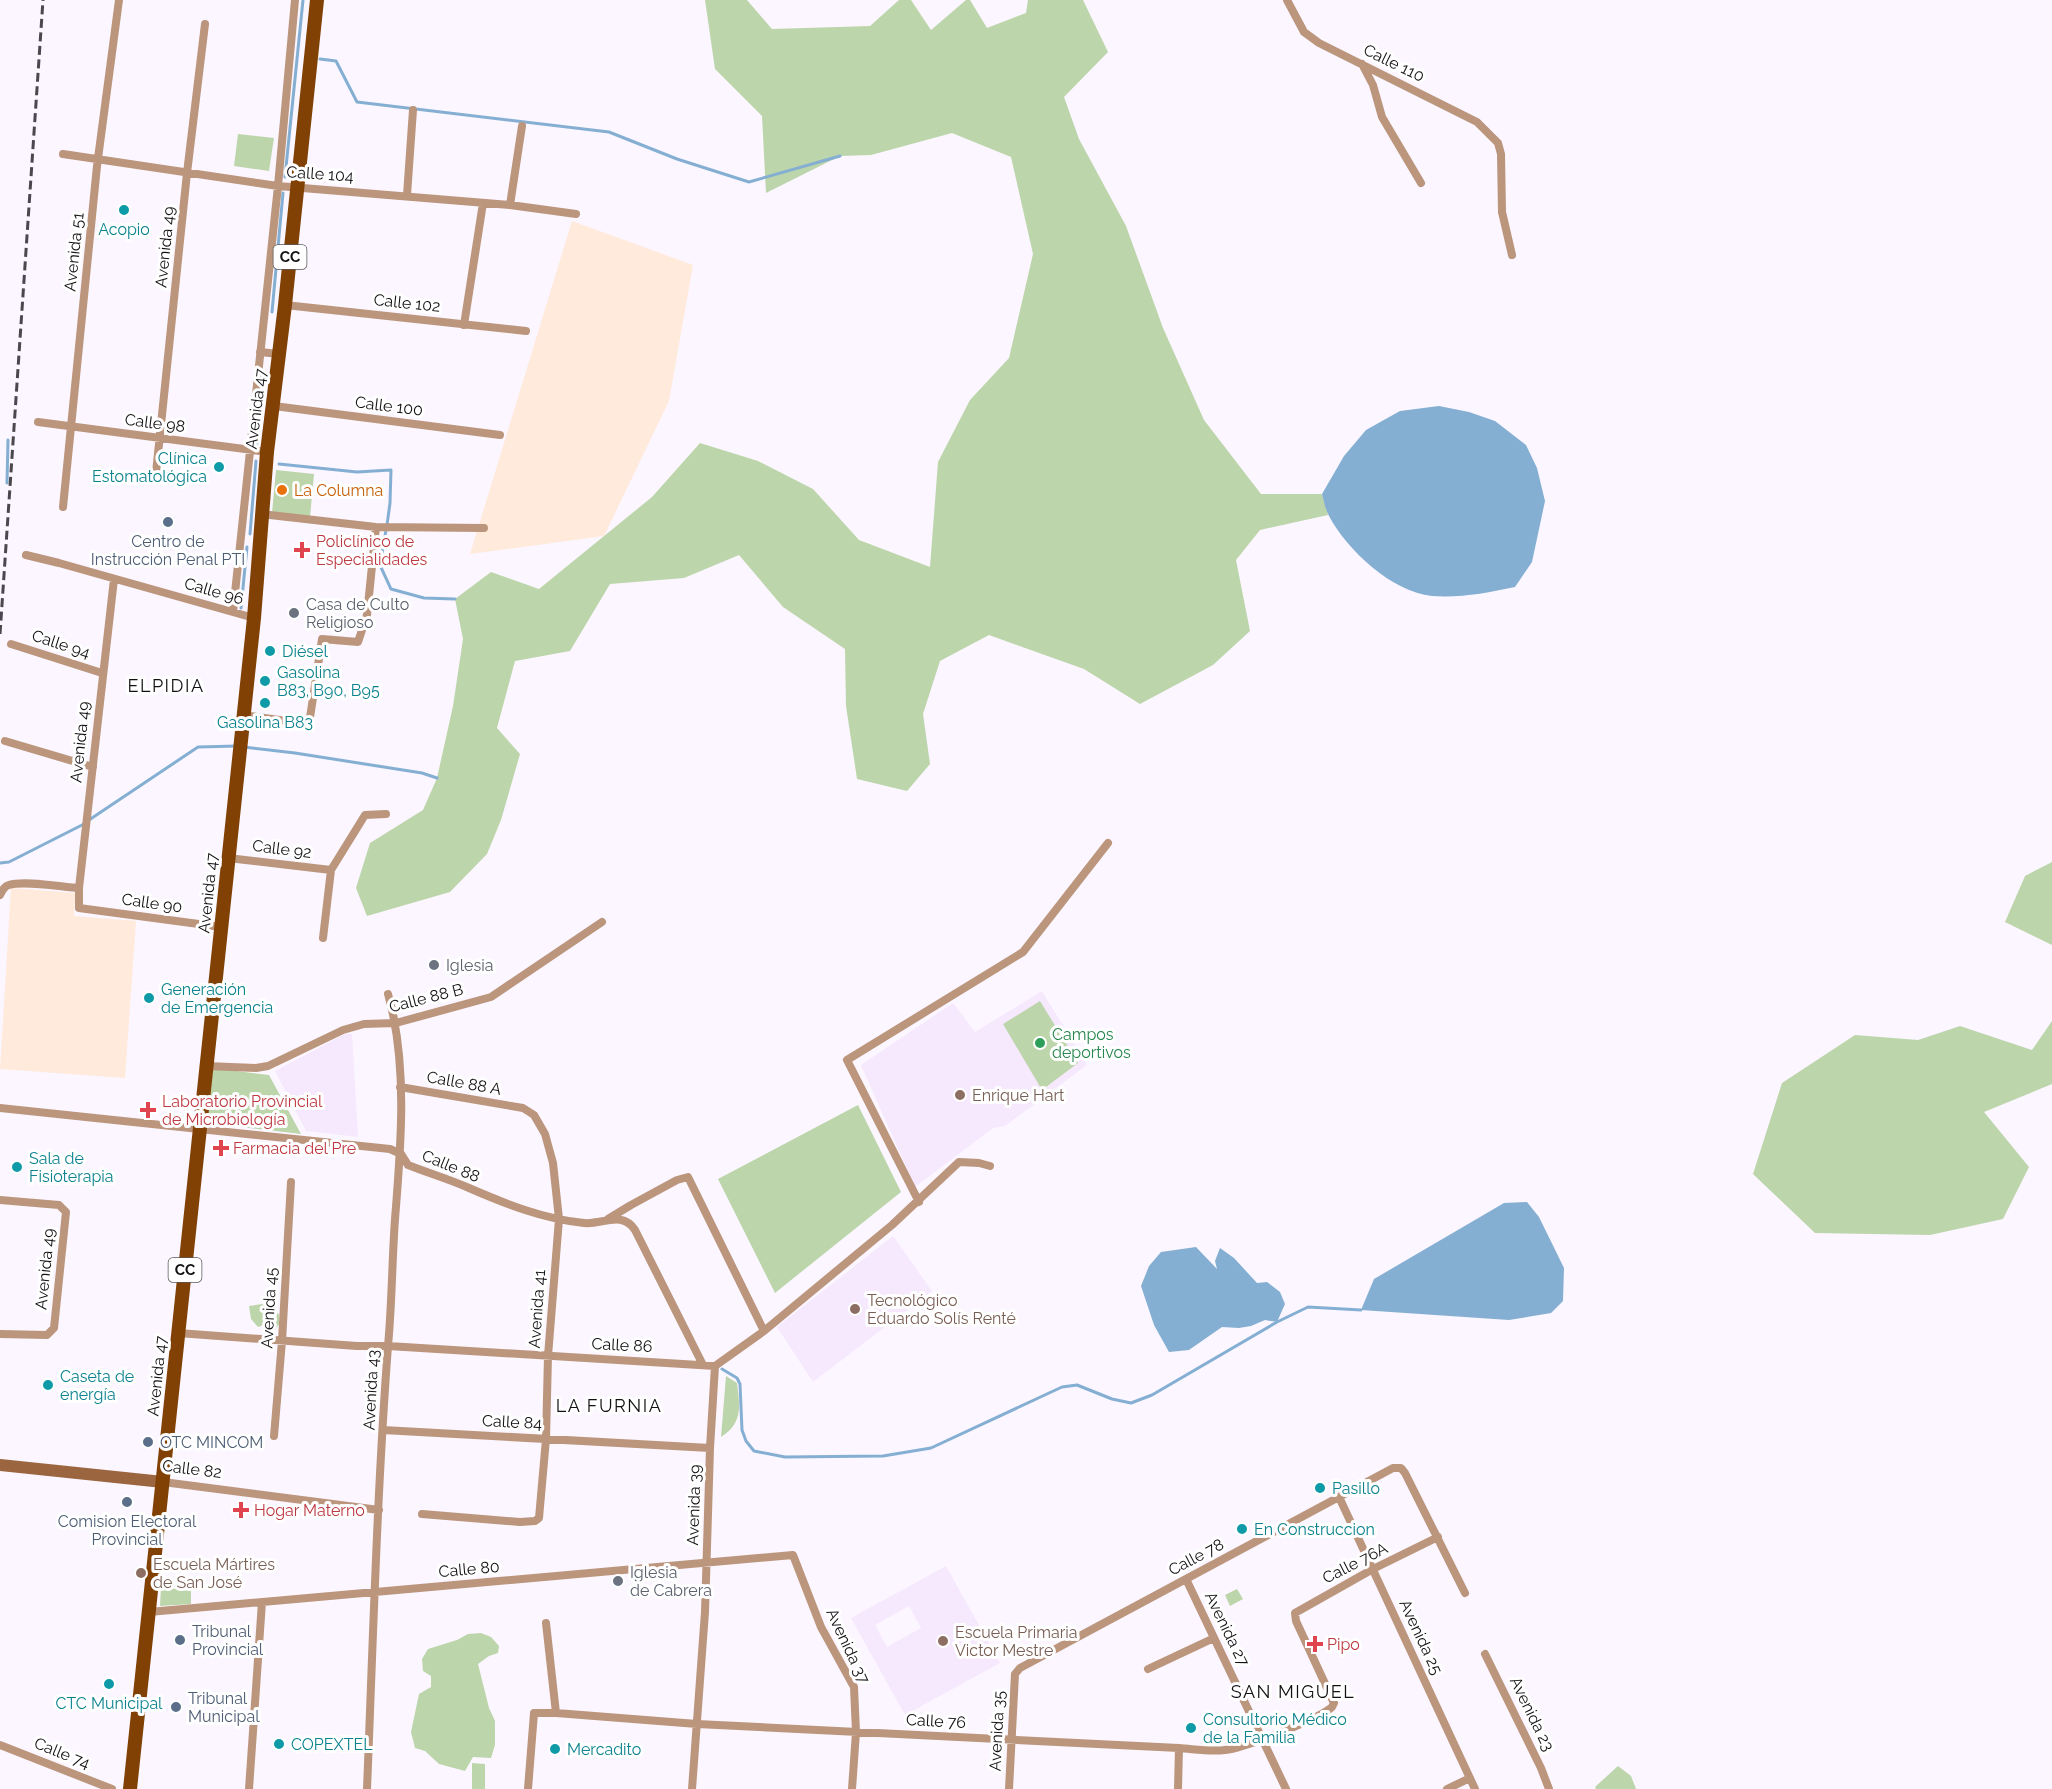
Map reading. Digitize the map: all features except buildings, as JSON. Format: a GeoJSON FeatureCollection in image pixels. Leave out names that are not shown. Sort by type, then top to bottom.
{"type":"FeatureCollection","features":[{"type":"Feature","properties":{"kind":"main road","name":"Avenida 47"},"geometry":{"type":"LineString","coordinates":[[130,1789],[254,618],[267,452],[274,406],[317,0]]}},
{"type":"Feature","properties":{"kind":"street","name":"Avenida 51"},"geometry":{"type":"LineString","coordinates":[[63,507],[98,160],[119,0]]}},
{"type":"Feature","properties":{"kind":"street","name":"Avenida 47"},"geometry":{"type":"LineString","coordinates":[[233,612],[278,186],[295,0]]}},
{"type":"Feature","properties":{"kind":"street","name":"Calle 110"},"geometry":{"type":"LineString","coordinates":[[1287,0],[1304,32],[1319,43],[1477,122],[1498,143],[1501,154],[1502,212],[1512,255]]}},
{"type":"Feature","properties":{"kind":"street","name":"Avenida 49"},"geometry":{"type":"LineString","coordinates":[[156,473],[205,24]]}},
{"type":"Feature","properties":{"kind":"street"},"geometry":{"type":"LineString","coordinates":[[1361,64],[1373,85],[1382,117],[1421,183]]}},
{"type":"Feature","properties":{"kind":"street"},"geometry":{"type":"LineString","coordinates":[[407,195],[413,110]]}},
{"type":"Feature","properties":{"kind":"street"},"geometry":{"type":"LineString","coordinates":[[510,205],[522,126]]}},
{"type":"Feature","properties":{"kind":"street","name":"Calle 104"},"geometry":{"type":"LineString","coordinates":[[63,154],[278,186],[407,195],[576,214]]}},
{"type":"Feature","properties":{"kind":"street"},"geometry":{"type":"LineString","coordinates":[[464,325],[483,204]]}},
{"type":"Feature","properties":{"kind":"street","name":"Calle 102"},"geometry":{"type":"LineString","coordinates":[[285,304],[526,331]]}},
{"type":"Feature","properties":{"kind":"street"},"geometry":{"type":"LineString","coordinates":[[260,352],[279,354]]}},
{"type":"Feature","properties":{"kind":"street","name":"Calle 100"},"geometry":{"type":"LineString","coordinates":[[274,406],[500,435]]}},
{"type":"Feature","properties":{"kind":"street","name":"Calle 98"},"geometry":{"type":"LineString","coordinates":[[38,422],[267,452]]}},
{"type":"Feature","properties":{"kind":"street"},"geometry":{"type":"LineString","coordinates":[[261,514],[376,527],[484,528]]}},
{"type":"Feature","properties":{"kind":"street"},"geometry":{"type":"LineString","coordinates":[[243,715],[309,724],[322,639],[358,642],[367,615],[376,527]]}},
{"type":"Feature","properties":{"kind":"street","name":"Calle 96"},"geometry":{"type":"LineString","coordinates":[[26,555],[59,562],[254,618]]}},
{"type":"Feature","properties":{"kind":"street","name":"Avenida 49"},"geometry":{"type":"LineString","coordinates":[[79,908],[78,888],[114,579]]}},
{"type":"Feature","properties":{"kind":"street","name":"Calle 94"},"geometry":{"type":"LineString","coordinates":[[11,644],[102,673]]}},
{"type":"Feature","properties":{"kind":"street"},"geometry":{"type":"LineString","coordinates":[[5,741],[93,767]]}},
{"type":"Feature","properties":{"kind":"street"},"geometry":{"type":"LineString","coordinates":[[323,938],[331,870],[365,815],[386,814]]}},
{"type":"Feature","properties":{"kind":"street"},"geometry":{"type":"LineString","coordinates":[[918,1202],[847,1060],[1023,952],[1108,843]]}},
{"type":"Feature","properties":{"kind":"street","name":"Calle 92"},"geometry":{"type":"LineString","coordinates":[[228,858],[331,870]]}},
{"type":"Feature","properties":{"kind":"street"},"geometry":{"type":"LineString","coordinates":[[2,892],[9,885],[25,884],[78,888]]}},
{"type":"Feature","properties":{"kind":"street","name":"Calle 90"},"geometry":{"type":"LineString","coordinates":[[79,908],[221,927]]}},
{"type":"Feature","properties":{"kind":"street","name":"Calle 88 B"},"geometry":{"type":"LineString","coordinates":[[206,1066],[256,1068],[268,1066],[343,1030],[364,1024],[396,1023],[491,997],[602,922]]}},
{"type":"Feature","properties":{"kind":"street","name":"Avenida 43"},"geometry":{"type":"LineString","coordinates":[[367,1789],[383,1430],[401,1154],[396,1023],[388,994]]}},
{"type":"Feature","properties":{"kind":"street","name":"Calle 88 A"},"geometry":{"type":"LineString","coordinates":[[400,1087],[523,1108]]}},
{"type":"Feature","properties":{"kind":"street","name":"Calle 88"},"geometry":{"type":"LineString","coordinates":[[0,1108],[390,1149],[401,1154],[408,1165],[520,1210],[586,1223],[622,1219],[630,1223],[635,1230],[703,1365]]}},
{"type":"Feature","properties":{"kind":"street","name":"Avenida 41"},"geometry":{"type":"LineString","coordinates":[[422,1514],[520,1522],[535,1521],[541,1514],[548,1356],[559,1219],[553,1163],[545,1134],[534,1115],[523,1108]]}},
{"type":"Feature","properties":{"kind":"street"},"geometry":{"type":"LineString","coordinates":[[715,1366],[764,1331],[918,1202],[959,1162],[990,1166]]}},
{"type":"Feature","properties":{"kind":"street","name":"Calle 88"},"geometry":{"type":"LineString","coordinates":[[608,1219],[683,1177],[688,1177],[764,1331]]}},
{"type":"Feature","properties":{"kind":"street","name":"Avenida 45"},"geometry":{"type":"LineString","coordinates":[[274,1436],[291,1182]]}},
{"type":"Feature","properties":{"kind":"street","name":"Avenida 49"},"geometry":{"type":"LineString","coordinates":[[0,1200],[59,1205],[66,1212],[54,1328],[47,1335],[0,1334]]}},
{"type":"Feature","properties":{"kind":"street","name":"Calle 86"},"geometry":{"type":"LineString","coordinates":[[178,1334],[715,1366]]}},
{"type":"Feature","properties":{"kind":"street","name":"Avenida 39"},"geometry":{"type":"LineString","coordinates":[[692,1789],[707,1563],[715,1366]]}},
{"type":"Feature","properties":{"kind":"street","name":"Calle 84"},"geometry":{"type":"LineString","coordinates":[[383,1430],[710,1448]]}},
{"type":"Feature","properties":{"kind":"street","name":"Calle 82"},"geometry":{"type":"LineString","coordinates":[[0,1465],[163,1482],[379,1510]]}},
{"type":"Feature","properties":{"kind":"street","name":"Calle 78"},"geometry":{"type":"LineString","coordinates":[[1015,1674],[1020,1668],[1393,1468],[1401,1468],[1405,1473],[1438,1537]]}},
{"type":"Feature","properties":{"kind":"street","name":"Avenida 25"},"geometry":{"type":"LineString","coordinates":[[1339,1497],[1475,1789]]}},
{"type":"Feature","properties":{"kind":"street"},"geometry":{"type":"LineString","coordinates":[[1438,1537],[1465,1593]]}},
{"type":"Feature","properties":{"kind":"street","name":"Calle 76A"},"geometry":{"type":"LineString","coordinates":[[1329,1710],[1334,1702],[1296,1621],[1295,1612],[1438,1537]]}},
{"type":"Feature","properties":{"kind":"street","name":"Calle 80"},"geometry":{"type":"LineString","coordinates":[[149,1612],[793,1555]]}},
{"type":"Feature","properties":{"kind":"street","name":"Avenida 37"},"geometry":{"type":"LineString","coordinates":[[793,1555],[821,1627],[854,1687],[856,1732],[852,1789]]}},
{"type":"Feature","properties":{"kind":"street","name":"Avenida 27"},"geometry":{"type":"LineString","coordinates":[[1186,1579],[1286,1789]]}},
{"type":"Feature","properties":{"kind":"street"},"geometry":{"type":"LineString","coordinates":[[249,1789],[262,1602]]}},
{"type":"Feature","properties":{"kind":"street"},"geometry":{"type":"LineString","coordinates":[[546,1623],[556,1713]]}},
{"type":"Feature","properties":{"kind":"street"},"geometry":{"type":"LineString","coordinates":[[1148,1669],[1214,1638]]}},
{"type":"Feature","properties":{"kind":"street","name":"Avenida 23"},"geometry":{"type":"LineString","coordinates":[[1485,1654],[1549,1789]]}},
{"type":"Feature","properties":{"kind":"street","name":"Avenida 35"},"geometry":{"type":"LineString","coordinates":[[1009,1789],[1015,1674]]}},
{"type":"Feature","properties":{"kind":"street","name":"Calle 76"},"geometry":{"type":"LineString","coordinates":[[528,1789],[534,1713],[697,1724],[1225,1750],[1263,1739],[1329,1710]]}},
{"type":"Feature","properties":{"kind":"street","name":"Calle 74"},"geometry":{"type":"LineString","coordinates":[[0,1745],[112,1789]]}},
{"type":"Feature","properties":{"kind":"street"},"geometry":{"type":"LineString","coordinates":[[1178,1789],[1179,1748]]}},
{"type":"Feature","properties":{"kind":"street"},"geometry":{"type":"LineString","coordinates":[[1447,1789],[1470,1778]]}},
{"type":"Feature","properties":{"kind":"shaded area"},"geometry":{"type":"Polygon","coordinates":[[[572,221],[693,265],[669,401],[604,536],[470,554],[572,221]]]}},
{"type":"Feature","properties":{"kind":"shaded area"},"geometry":{"type":"Polygon","coordinates":[[[11,888],[75,893],[74,916],[136,921],[125,1078],[0,1069],[11,888]]]}},
{"type":"Feature","properties":{"kind":"shaded area","name":"Enrique Hart"},"geometry":{"type":"Polygon","coordinates":[[[1042,991],[1087,1065],[1005,1126],[993,1128],[915,1187],[861,1065],[953,1003],[975,1032],[1042,991]]]}},
{"type":"Feature","properties":{"kind":"shaded area"},"geometry":{"type":"Polygon","coordinates":[[[345,1034],[352,1034],[358,1137],[306,1131],[275,1071],[345,1034]]]}},
{"type":"Feature","properties":{"kind":"shaded area","name":"Tecnológico Eduardo Solís Renté"},"geometry":{"type":"Polygon","coordinates":[[[893,1236],[932,1291],[813,1382],[777,1327],[893,1236]]]}},
{"type":"Feature","properties":{"kind":"shaded area","name":"Escuela Primaria Victor Mestre"},"geometry":{"type":"Polygon","coordinates":[[[946,1566],[1000,1663],[905,1715],[851,1618],[946,1566]],[[909,1606],[875,1625],[887,1647],[921,1628],[909,1606]]]}},
{"type":"Feature","properties":{"kind":"green space"},"geometry":{"type":"Polygon","coordinates":[[[705,0],[747,0],[772,29],[870,26],[899,0],[911,0],[931,30],[966,0],[970,0],[987,28],[1026,13],[1028,0],[1083,0],[1108,52],[1064,97],[1079,139],[1126,226],[1163,328],[1204,420],[1261,494],[1322,494],[1328,515],[1260,530],[1236,560],[1250,631],[1213,665],[1140,704],[1084,669],[989,635],[940,661],[923,714],[930,764],[907,791],[857,779],[846,706],[845,649],[783,607],[739,555],[684,578],[610,584],[570,651],[515,661],[497,728],[520,754],[501,820],[487,854],[450,892],[367,916],[356,888],[370,843],[423,810],[437,778],[453,706],[463,639],[455,599],[491,572],[539,589],[652,497],[700,443],[758,461],[813,489],[859,540],[930,567],[938,462],[970,400],[1009,358],[1033,254],[1011,157],[952,133],[871,155],[840,156],[766,193],[762,116],[715,69],[705,0]]]}},
{"type":"Feature","properties":{"kind":"green space"},"geometry":{"type":"Polygon","coordinates":[[[238,134],[274,138],[269,171],[234,166],[238,134]]]}},
{"type":"Feature","properties":{"kind":"green space"},"geometry":{"type":"Polygon","coordinates":[[[276,470],[314,474],[310,517],[272,513],[276,470]]]}},
{"type":"Feature","properties":{"kind":"green space"},"geometry":{"type":"Polygon","coordinates":[[[2052,862],[2052,945],[2005,922],[2025,876],[2052,862]]]}},
{"type":"Feature","properties":{"kind":"green space","name":"Campos deportivos"},"geometry":{"type":"Polygon","coordinates":[[[1040,1001],[1078,1063],[1042,1090],[1003,1024],[1040,1001]]]}},
{"type":"Feature","properties":{"kind":"green space"},"geometry":{"type":"Polygon","coordinates":[[[2052,1021],[2052,1084],[1984,1112],[2029,1167],[2003,1219],[1930,1235],[1815,1233],[1753,1174],[1782,1083],[1855,1035],[1918,1040],[1960,1026],[2032,1050],[2052,1021]]]}},
{"type":"Feature","properties":{"kind":"green space"},"geometry":{"type":"Polygon","coordinates":[[[213,1068],[269,1075],[301,1134],[206,1123],[213,1068]]]}},
{"type":"Feature","properties":{"kind":"green space"},"geometry":{"type":"Polygon","coordinates":[[[858,1105],[901,1192],[775,1293],[718,1179],[858,1105]]]}},
{"type":"Feature","properties":{"kind":"green space"},"geometry":{"type":"Polygon","coordinates":[[[262,1304],[279,1314],[279,1324],[275,1330],[264,1325],[258,1327],[251,1319],[249,1306],[262,1304]]]}},
{"type":"Feature","properties":{"kind":"green space"},"geometry":{"type":"Polygon","coordinates":[[[726,1376],[737,1383],[739,1407],[737,1420],[721,1437],[726,1376]]]}},
{"type":"Feature","properties":{"kind":"green space"},"geometry":{"type":"Polygon","coordinates":[[[161,1587],[191,1591],[191,1604],[160,1606],[161,1587]]]}},
{"type":"Feature","properties":{"kind":"green space"},"geometry":{"type":"Polygon","coordinates":[[[1237,1589],[1243,1599],[1230,1606],[1225,1595],[1237,1589]]]}},
{"type":"Feature","properties":{"kind":"green space"},"geometry":{"type":"Polygon","coordinates":[[[481,1633],[491,1637],[499,1646],[498,1653],[478,1664],[489,1708],[495,1721],[495,1745],[491,1758],[473,1757],[465,1771],[439,1764],[425,1751],[415,1748],[411,1732],[419,1694],[431,1687],[431,1676],[423,1671],[422,1659],[428,1649],[468,1634],[481,1633]]]}},
{"type":"Feature","properties":{"kind":"green space"},"geometry":{"type":"Polygon","coordinates":[[[472,1763],[485,1764],[485,1789],[472,1789],[472,1763]]]}},
{"type":"Feature","properties":{"kind":"green space"},"geometry":{"type":"Polygon","coordinates":[[[1618,1766],[1631,1776],[1636,1789],[1596,1789],[1595,1787],[1618,1766]]]}},
{"type":"Feature","properties":{"kind":"water"},"geometry":{"type":"Polygon","coordinates":[[[1439,406],[1469,412],[1495,421],[1526,445],[1537,468],[1545,501],[1532,562],[1515,587],[1453,596],[1417,593],[1402,587],[1372,567],[1347,542],[1328,513],[1322,494],[1344,456],[1366,430],[1400,411],[1439,406]]]}},
{"type":"Feature","properties":{"kind":"water"},"geometry":{"type":"Polygon","coordinates":[[[1527,1202],[1539,1217],[1564,1268],[1563,1301],[1551,1313],[1509,1320],[1361,1310],[1374,1279],[1504,1203],[1527,1202]]]}},
{"type":"Feature","properties":{"kind":"water"},"geometry":{"type":"Polygon","coordinates":[[[1196,1247],[1217,1269],[1215,1261],[1220,1248],[1234,1258],[1257,1283],[1267,1282],[1280,1292],[1285,1304],[1277,1322],[1265,1320],[1239,1328],[1222,1327],[1189,1350],[1169,1352],[1154,1325],[1141,1286],[1149,1266],[1161,1252],[1196,1247]]]}},
{"type":"Feature","properties":{"kind":"waterway"},"geometry":{"type":"LineString","coordinates":[[285,177],[303,0]]}},
{"type":"Feature","properties":{"kind":"waterway"},"geometry":{"type":"LineString","coordinates":[[320,59],[336,61],[357,102],[609,132],[677,159],[749,182],[840,156]]}},
{"type":"Feature","properties":{"kind":"waterway"},"geometry":{"type":"LineString","coordinates":[[272,312],[283,193]]}},
{"type":"Feature","properties":{"kind":"waterway"},"geometry":{"type":"LineString","coordinates":[[257,443],[262,405]]}},
{"type":"Feature","properties":{"kind":"waterway"},"geometry":{"type":"LineString","coordinates":[[7,483],[8,440]]}},
{"type":"Feature","properties":{"kind":"waterway"},"geometry":{"type":"LineString","coordinates":[[250,534],[256,461]]}},
{"type":"Feature","properties":{"kind":"waterway"},"geometry":{"type":"LineString","coordinates":[[279,464],[357,472],[391,470],[387,525]]}},
{"type":"Feature","properties":{"kind":"waterway"},"geometry":{"type":"LineString","coordinates":[[386,530],[380,565],[391,589],[424,598],[455,599]]}},
{"type":"Feature","properties":{"kind":"waterway"},"geometry":{"type":"LineString","coordinates":[[241,608],[247,547]]}},
{"type":"Feature","properties":{"kind":"waterway"},"geometry":{"type":"LineString","coordinates":[[89,820],[198,747],[237,746]]}},
{"type":"Feature","properties":{"kind":"waterway"},"geometry":{"type":"LineString","coordinates":[[244,747],[422,773],[437,778]]}},
{"type":"Feature","properties":{"kind":"waterway"},"geometry":{"type":"LineString","coordinates":[[0,863],[9,862],[84,824]]}},
{"type":"Feature","properties":{"kind":"waterway"},"geometry":{"type":"LineString","coordinates":[[722,1369],[737,1378],[740,1384],[742,1430],[746,1441],[754,1451],[785,1457],[883,1456],[931,1448],[1062,1387],[1077,1385],[1112,1399],[1131,1403],[1152,1395],[1277,1322],[1308,1307],[1361,1310]]}},
{"type":"Feature","properties":{"kind":"railway"},"geometry":{"type":"LineString","coordinates":[[0,634],[43,0]]}},
{"type":"Feature","properties":{"kind":"place","name":"Acopio"},"geometry":{"type":"Point","coordinates":[124,210]}},
{"type":"Feature","properties":{"kind":"place","name":"Clínica Estomatológica"},"geometry":{"type":"Point","coordinates":[219,467]}},
{"type":"Feature","properties":{"kind":"place","name":"La Columna"},"geometry":{"type":"Point","coordinates":[282,490]}},
{"type":"Feature","properties":{"kind":"place","name":"Centro de Instrucción Penal PTI"},"geometry":{"type":"Point","coordinates":[168,522]}},
{"type":"Feature","properties":{"kind":"place","name":"Policlínico de Especialidades"},"geometry":{"type":"Point","coordinates":[302,550]}},
{"type":"Feature","properties":{"kind":"place","name":"Casa de Culto Religioso"},"geometry":{"type":"Point","coordinates":[294,613]}},
{"type":"Feature","properties":{"kind":"place","name":"Diésel"},"geometry":{"type":"Point","coordinates":[270,651]}},
{"type":"Feature","properties":{"kind":"place","name":"Gasolina B83, B90, B95"},"geometry":{"type":"Point","coordinates":[265,681]}},
{"type":"Feature","properties":{"kind":"place","name":"Gasolina B83"},"geometry":{"type":"Point","coordinates":[265,703]}},
{"type":"Feature","properties":{"kind":"place","name":"Iglesia"},"geometry":{"type":"Point","coordinates":[434,965]}},
{"type":"Feature","properties":{"kind":"place","name":"Generación de Emergencia"},"geometry":{"type":"Point","coordinates":[149,998]}},
{"type":"Feature","properties":{"kind":"place","name":"Campos deportivos"},"geometry":{"type":"Point","coordinates":[1040,1043]}},
{"type":"Feature","properties":{"kind":"place","name":"Enrique Hart"},"geometry":{"type":"Point","coordinates":[960,1095]}},
{"type":"Feature","properties":{"kind":"place","name":"Laboratorio Provincial de Microbiología"},"geometry":{"type":"Point","coordinates":[148,1110]}},
{"type":"Feature","properties":{"kind":"place","name":"Farmacia del Pre"},"geometry":{"type":"Point","coordinates":[221,1148]}},
{"type":"Feature","properties":{"kind":"place","name":"Sala de Fisioterapia"},"geometry":{"type":"Point","coordinates":[17,1167]}},
{"type":"Feature","properties":{"kind":"place","name":"Tecnológico Eduardo Solís Renté"},"geometry":{"type":"Point","coordinates":[855,1309]}},
{"type":"Feature","properties":{"kind":"place","name":"Caseta de energía"},"geometry":{"type":"Point","coordinates":[48,1385]}},
{"type":"Feature","properties":{"kind":"place","name":"OTC MINCOM"},"geometry":{"type":"Point","coordinates":[148,1442]}},
{"type":"Feature","properties":{"kind":"place","name":"Pasillo"},"geometry":{"type":"Point","coordinates":[1320,1488]}},
{"type":"Feature","properties":{"kind":"place","name":"Comision Electoral Provincial"},"geometry":{"type":"Point","coordinates":[127,1502]}},
{"type":"Feature","properties":{"kind":"place","name":"Hogar Materno"},"geometry":{"type":"Point","coordinates":[241,1510]}},
{"type":"Feature","properties":{"kind":"place","name":"En Construccion"},"geometry":{"type":"Point","coordinates":[1242,1529]}},
{"type":"Feature","properties":{"kind":"place","name":"Escuela Mártires de San José"},"geometry":{"type":"Point","coordinates":[141,1573]}},
{"type":"Feature","properties":{"kind":"place","name":"Iglesia de Cabrera"},"geometry":{"type":"Point","coordinates":[618,1581]}},
{"type":"Feature","properties":{"kind":"place","name":"Tribunal Provincial"},"geometry":{"type":"Point","coordinates":[180,1640]}},
{"type":"Feature","properties":{"kind":"place","name":"Escuela Primaria Victor Mestre"},"geometry":{"type":"Point","coordinates":[943,1641]}},
{"type":"Feature","properties":{"kind":"place","name":"Pipo"},"geometry":{"type":"Point","coordinates":[1315,1644]}},
{"type":"Feature","properties":{"kind":"place","name":"CTC Municipal"},"geometry":{"type":"Point","coordinates":[109,1684]}},
{"type":"Feature","properties":{"kind":"place","name":"Tribunal Municipal"},"geometry":{"type":"Point","coordinates":[176,1707]}},
{"type":"Feature","properties":{"kind":"place","name":"Consultorio Médico de la Familia"},"geometry":{"type":"Point","coordinates":[1191,1728]}},
{"type":"Feature","properties":{"kind":"place","name":"COPEXTEL"},"geometry":{"type":"Point","coordinates":[279,1744]}},
{"type":"Feature","properties":{"kind":"place","name":"Mercadito"},"geometry":{"type":"Point","coordinates":[555,1749]}},
{"type":"Feature","properties":{"kind":"district","name":"ELPIDIA"},"geometry":{"type":"Point","coordinates":[166,685]}},
{"type":"Feature","properties":{"kind":"district","name":"LA FURNIA"},"geometry":{"type":"Point","coordinates":[609,1405]}},
{"type":"Feature","properties":{"kind":"district","name":"SAN MIGUEL"},"geometry":{"type":"Point","coordinates":[1293,1691]}}]}
